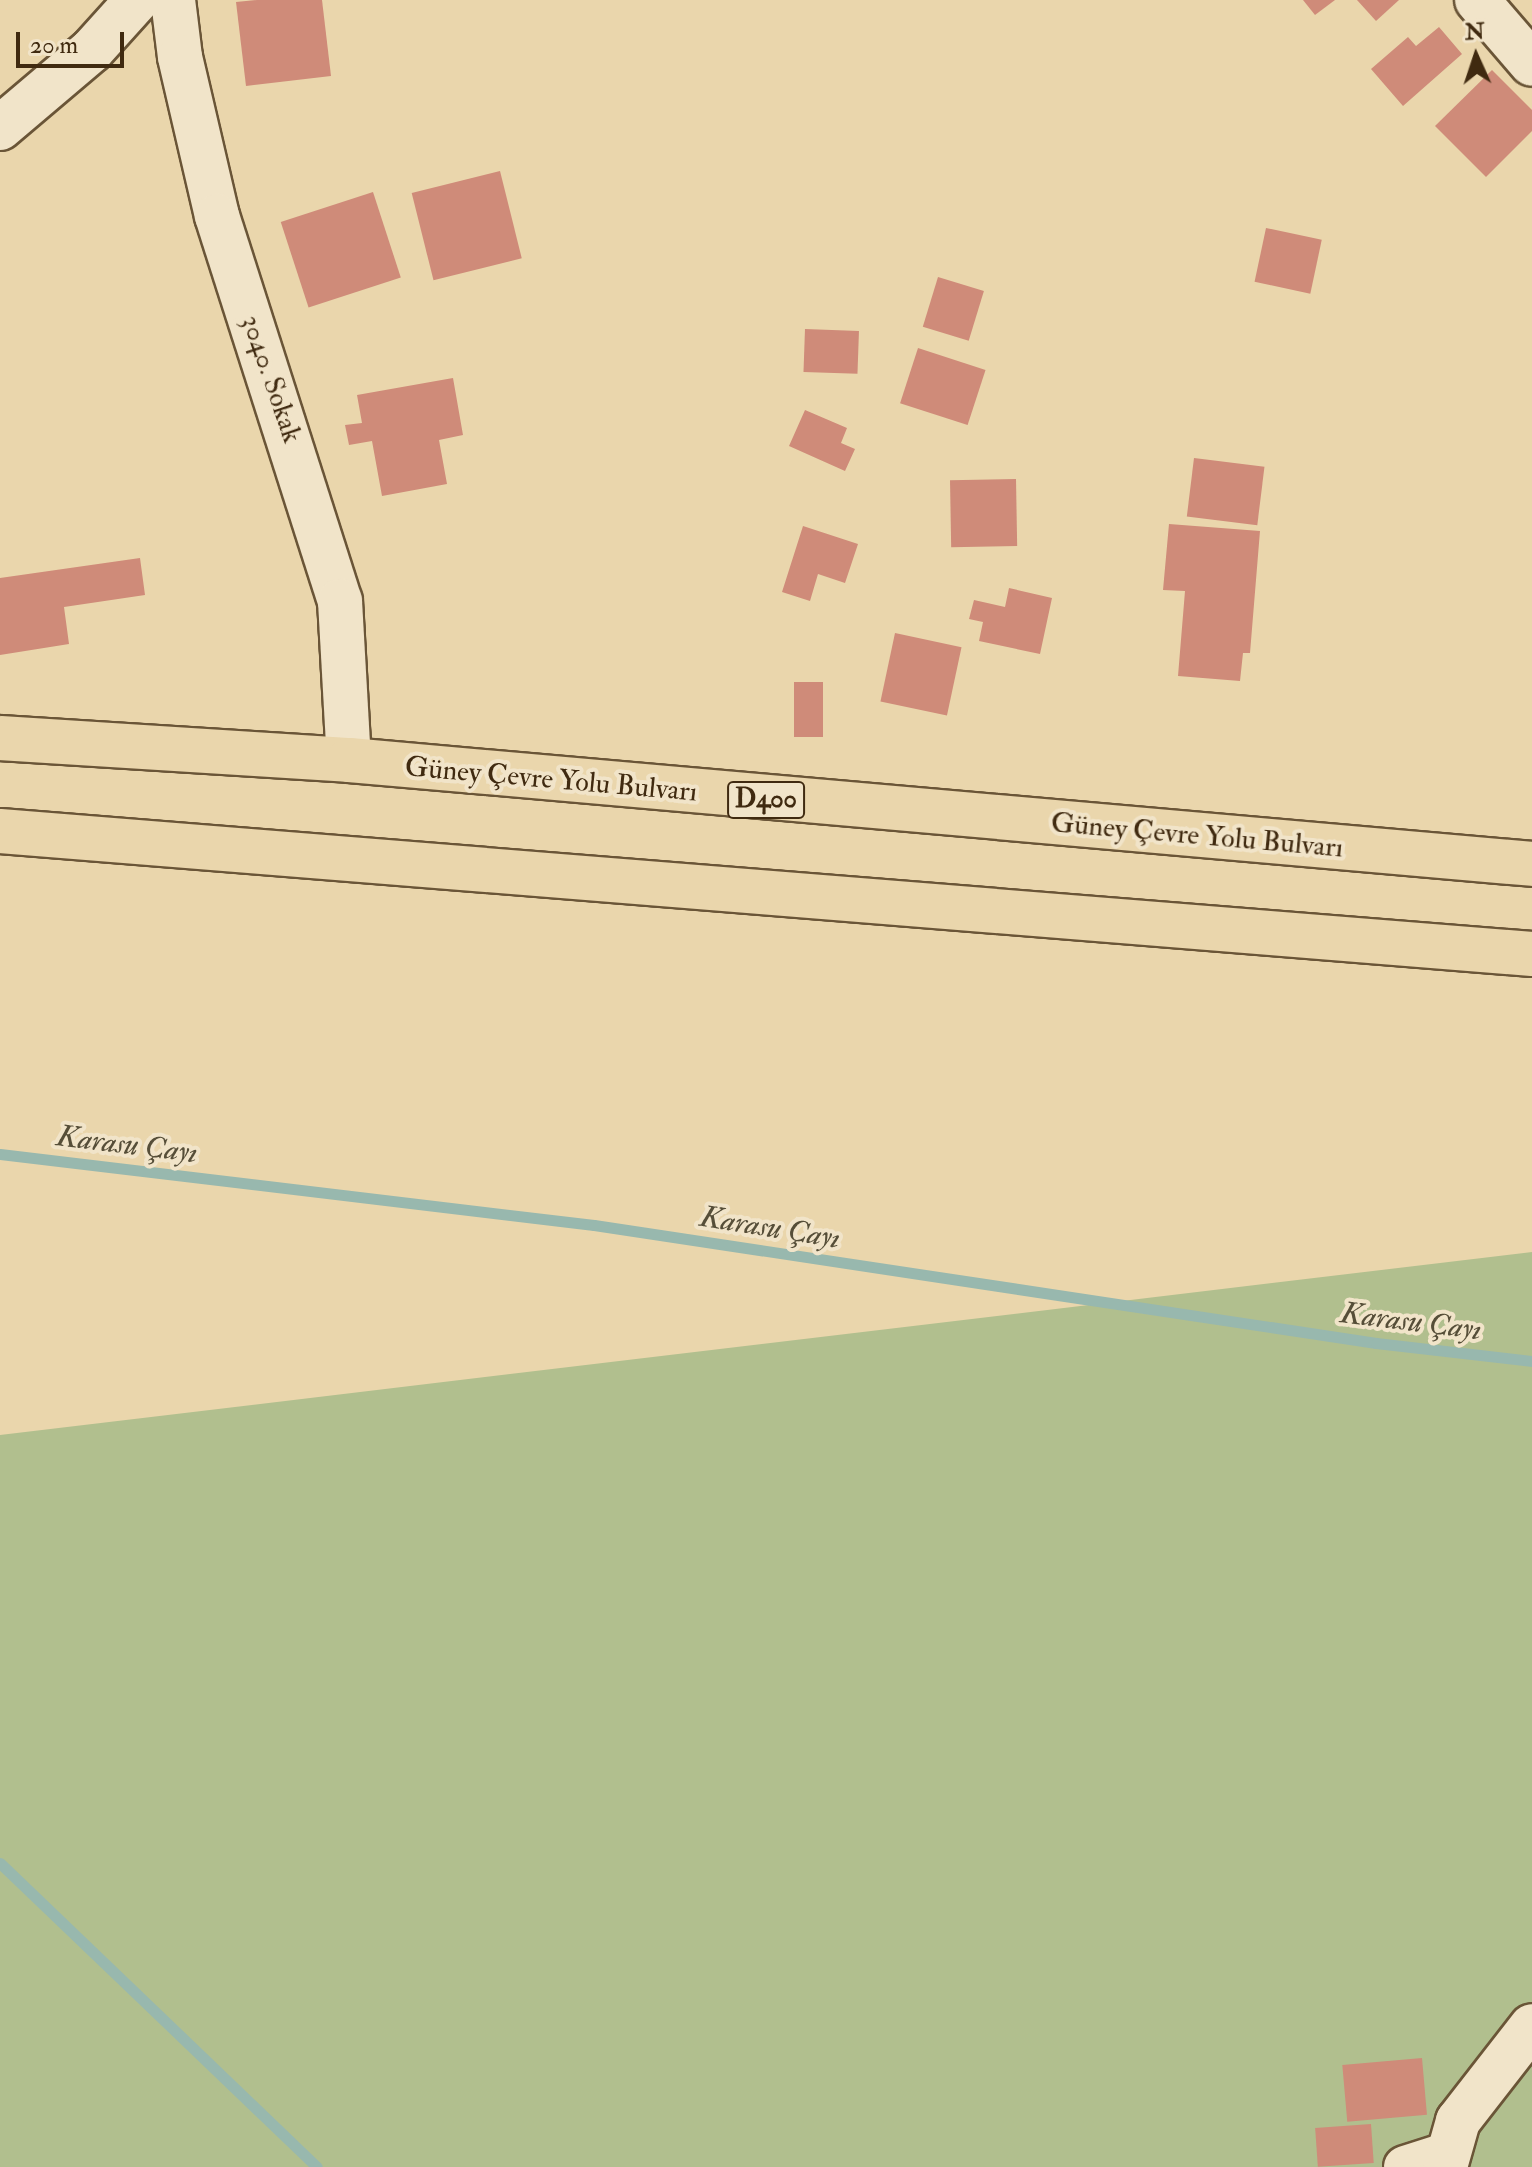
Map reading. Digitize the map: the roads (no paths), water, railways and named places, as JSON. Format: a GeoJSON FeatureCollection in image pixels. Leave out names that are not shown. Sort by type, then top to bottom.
{"type":"FeatureCollection","features":[{"type":"Feature","properties":{"kind":"highway","name":"Güney Çevre Yolu Bulvarı"},"geometry":{"type":"LineString","coordinates":[[0,738],[349,760],[1532,864]]}},
{"type":"Feature","properties":{"kind":"highway"},"geometry":{"type":"LineString","coordinates":[[0,831],[1532,954]]}},
{"type":"Feature","properties":{"kind":"street"},"geometry":{"type":"LineString","coordinates":[[0,128],[92,50],[137,0]]}},
{"type":"Feature","properties":{"kind":"street","name":"3040. Sokak"},"geometry":{"type":"LineString","coordinates":[[173,0],[180,57],[217,216],[340,601],[349,760]]}},
{"type":"Feature","properties":{"kind":"street"},"geometry":{"type":"LineString","coordinates":[[1477,0],[1528,53]]}},
{"type":"Feature","properties":{"kind":"street"},"geometry":{"type":"LineString","coordinates":[[1405,2167],[1447,2160],[1458,2121],[1532,2026]]}},
{"type":"Feature","properties":{"kind":"waterway","name":"Karasu Çayı"},"geometry":{"type":"LineString","coordinates":[[0,1154],[594,1225],[1376,1343],[1532,1361]]}},
{"type":"Feature","properties":{"kind":"waterway"},"geometry":{"type":"LineString","coordinates":[[0,1863],[317,2167]]}}]}
